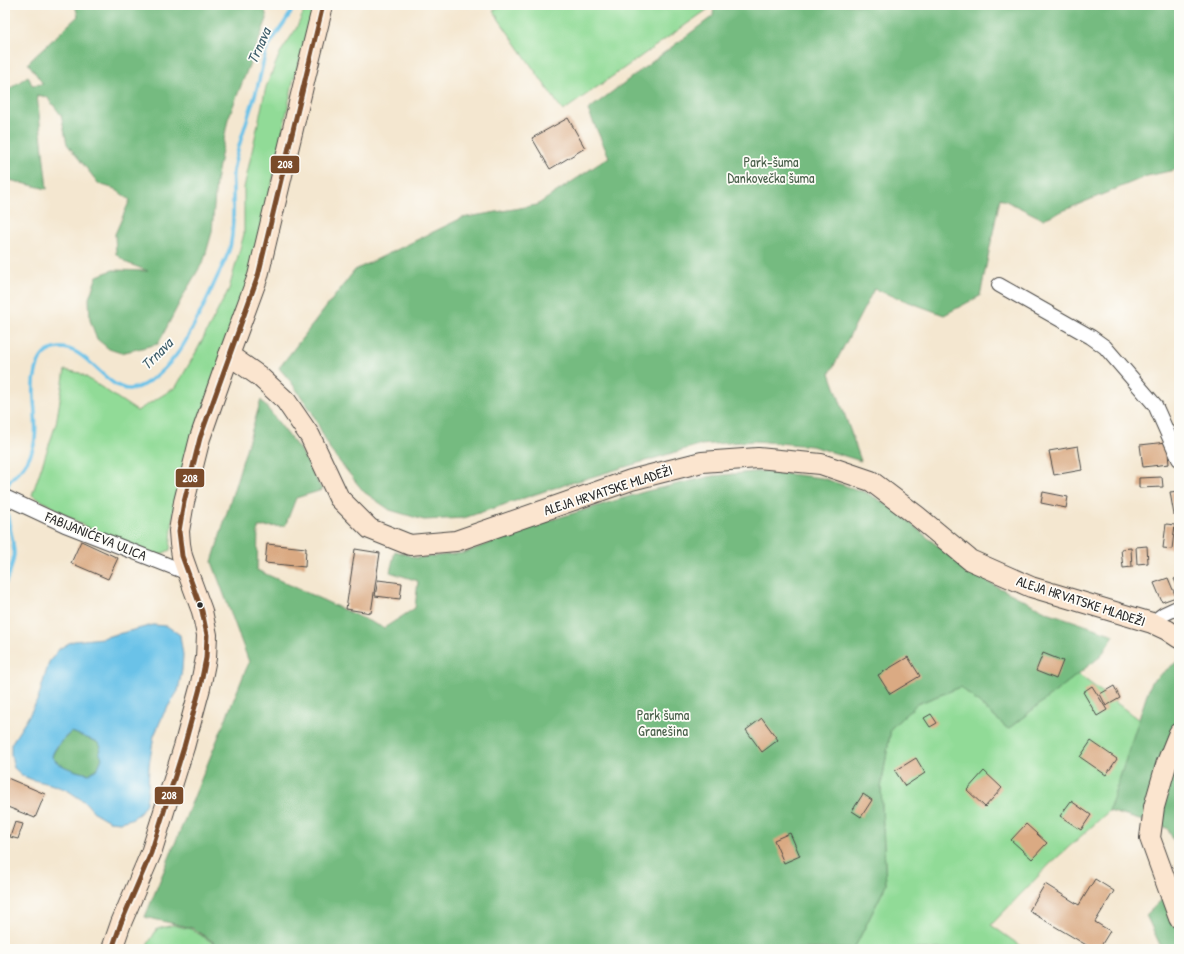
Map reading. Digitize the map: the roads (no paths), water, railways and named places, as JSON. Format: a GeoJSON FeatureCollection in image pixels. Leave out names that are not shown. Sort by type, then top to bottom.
{"type":"FeatureCollection","features":[{"type":"Feature","properties":{"kind":"street"},"geometry":{"type":"LineString","coordinates":[[112,949],[121,923],[151,853],[184,747],[200,688],[206,658],[207,635],[202,611],[182,556],[179,531],[184,502],[200,438],[258,276],[304,78],[323,5]]}},
{"type":"Feature","properties":{"kind":"street"},"geometry":{"type":"LineString","coordinates":[[999,285],[1092,337],[1105,347],[1155,405],[1179,459]]}},
{"type":"Feature","properties":{"kind":"street","name":"ALEJA HRVATSKE MLADEŽI"},"geometry":{"type":"LineString","coordinates":[[229,356],[259,376],[286,401],[310,436],[339,498],[370,529],[410,545],[456,541],[630,480],[702,462],[758,458],[821,464],[871,481],[917,516],[970,560],[1031,587],[1152,623],[1179,638]]}},
{"type":"Feature","properties":{"kind":"street","name":"FABIJANIĆEVA ULICA"},"geometry":{"type":"LineString","coordinates":[[5,497],[65,525],[188,573]]}},
{"type":"Feature","properties":{"kind":"street"},"geometry":{"type":"LineString","coordinates":[[1152,623],[1164,614],[1179,607]]}},
{"type":"Feature","properties":{"kind":"street"},"geometry":{"type":"LineString","coordinates":[[1179,733],[1166,765],[1154,807],[1150,838],[1179,918]]}},
{"type":"Feature","properties":{"kind":"water"},"geometry":{"type":"Polygon","coordinates":[[[153,625],[167,626],[180,635],[183,655],[178,691],[164,713],[154,736],[149,765],[146,803],[139,814],[131,819],[120,822],[109,821],[95,813],[85,802],[67,790],[23,776],[14,768],[11,755],[11,744],[38,699],[49,662],[59,649],[74,641],[102,638],[153,625]],[[72,732],[60,743],[52,757],[59,764],[89,774],[98,768],[102,758],[99,752],[101,746],[97,742],[72,732]]]}},
{"type":"Feature","properties":{"kind":"waterway","name":"Trnava"},"geometry":{"type":"LineString","coordinates":[[6,494],[6,489],[9,482],[25,464],[34,446],[36,430],[34,379],[38,364],[45,353],[51,350],[63,348],[73,351],[83,357],[111,382],[120,387],[130,389],[137,388],[151,380],[170,362],[184,344],[205,304],[229,249],[233,223],[233,173],[235,161],[266,52],[294,5]]}},
{"type":"Feature","properties":{"kind":"waterway","name":"Trnava"},"geometry":{"type":"LineString","coordinates":[[5,584],[11,569],[14,554],[6,501]]}},
{"type":"Feature","properties":{"kind":"park label","name":"Park-šuma Dankovečka šuma"},"geometry":{"type":"Point","coordinates":[771,170]}},
{"type":"Feature","properties":{"kind":"park label","name":"Park šuma Granešina"},"geometry":{"type":"Point","coordinates":[663,724]}}]}
